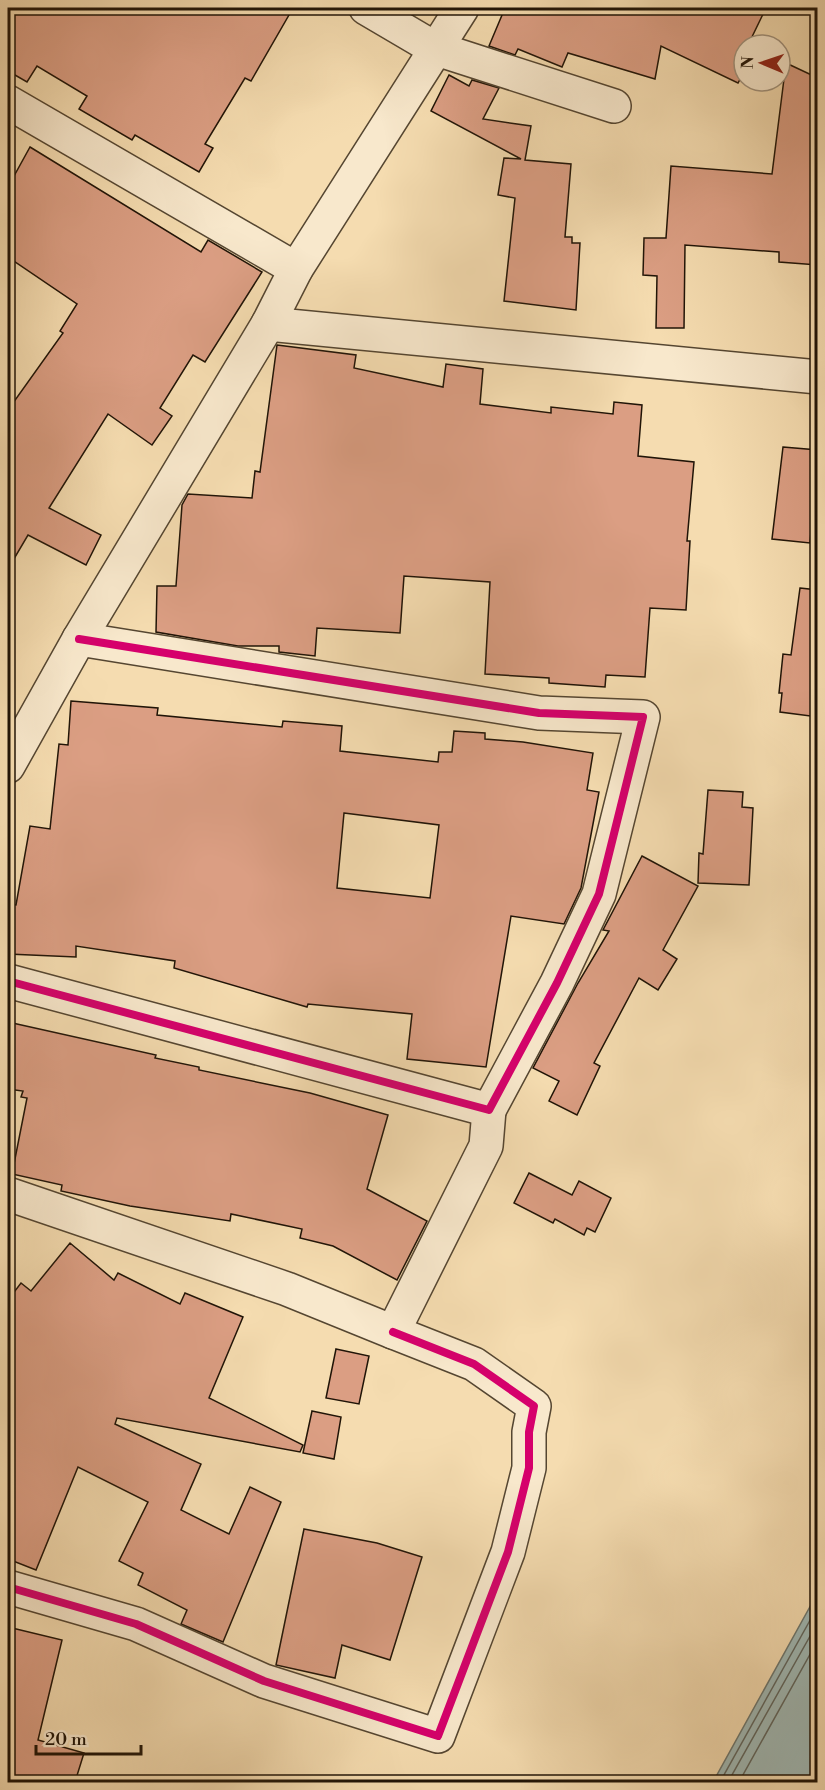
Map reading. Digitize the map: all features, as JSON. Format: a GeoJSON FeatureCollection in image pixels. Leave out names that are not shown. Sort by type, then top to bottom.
{"type":"FeatureCollection","features":[{"type":"Feature","properties":{"kind":"street"},"geometry":{"type":"LineString","coordinates":[[366,8],[434,48],[614,106]]}},
{"type":"Feature","properties":{"kind":"street"},"geometry":{"type":"LineString","coordinates":[[8,766],[79,639],[268,324],[296,269],[434,48],[462,8]]}},
{"type":"Feature","properties":{"kind":"street"},"geometry":{"type":"LineString","coordinates":[[8,102],[296,269]]}},
{"type":"Feature","properties":{"kind":"street"},"geometry":{"type":"LineString","coordinates":[[268,324],[818,377]]}},
{"type":"Feature","properties":{"kind":"street"},"geometry":{"type":"LineString","coordinates":[[79,639],[539,712],[643,717],[599,894],[557,983],[489,1110],[486,1146],[393,1332]]}},
{"type":"Feature","properties":{"kind":"street"},"geometry":{"type":"LineString","coordinates":[[8,981],[489,1110]]}},
{"type":"Feature","properties":{"kind":"street"},"geometry":{"type":"LineString","coordinates":[[8,1194],[286,1289],[474,1364],[534,1406],[529,1432],[529,1468],[508,1552],[438,1736],[264,1681],[136,1624],[8,1587]]}},
{"type":"Feature","properties":{"kind":"water"},"geometry":{"type":"Polygon","coordinates":[[[817,1594],[817,1782],[713,1782],[817,1594]]]}},
{"type":"Feature","properties":{"kind":"building"},"geometry":{"type":"Polygon","coordinates":[[[8,8],[293,8],[251,81],[245,78],[205,144],[213,148],[199,172],[135,135],[132,140],[79,109],[87,96],[37,66],[27,82],[8,71],[8,8]]]}},
{"type":"Feature","properties":{"kind":"building"},"geometry":{"type":"Polygon","coordinates":[[[505,8],[766,8],[754,33],[732,33],[732,80],[661,46],[655,79],[568,53],[562,67],[518,49],[515,55],[489,46],[505,8]]]}},
{"type":"Feature","properties":{"kind":"building"},"geometry":{"type":"Polygon","coordinates":[[[792,66],[818,78],[818,265],[779,262],[779,252],[685,245],[684,328],[656,328],[657,276],[643,275],[644,238],[666,238],[671,166],[772,174],[782,93],[792,93],[792,66]]]}},
{"type":"Feature","properties":{"kind":"building"},"geometry":{"type":"Polygon","coordinates":[[[449,75],[469,86],[472,80],[499,88],[483,119],[531,126],[525,160],[571,164],[565,237],[572,237],[572,243],[580,243],[576,310],[504,301],[515,198],[498,195],[504,158],[521,159],[431,111],[449,75]]]}},
{"type":"Feature","properties":{"kind":"building"},"geometry":{"type":"Polygon","coordinates":[[[30,147],[201,252],[208,240],[262,272],[205,362],[193,355],[160,408],[172,416],[152,445],[108,414],[49,508],[101,535],[86,565],[28,535],[8,569],[8,410],[63,333],[60,331],[77,304],[8,257],[8,187],[30,147]]]}},
{"type":"Feature","properties":{"kind":"building"},"geometry":{"type":"Polygon","coordinates":[[[277,345],[356,355],[354,368],[443,387],[446,364],[483,369],[480,404],[551,413],[551,407],[613,414],[614,402],[642,405],[638,456],[694,462],[687,541],[690,541],[686,610],[650,608],[645,677],[606,675],[605,687],[549,683],[549,678],[485,674],[490,582],[404,576],[400,633],[317,628],[315,656],[279,652],[279,646],[238,646],[156,632],[157,586],[176,586],[182,505],[188,494],[252,498],[255,471],[260,472],[277,345]]]}},
{"type":"Feature","properties":{"kind":"building"},"geometry":{"type":"Polygon","coordinates":[[[783,447],[818,450],[810,543],[772,539],[783,447]]]}},
{"type":"Feature","properties":{"kind":"building"},"geometry":{"type":"Polygon","coordinates":[[[800,588],[818,590],[818,717],[780,712],[782,693],[779,693],[783,654],[791,655],[800,588]]]}},
{"type":"Feature","properties":{"kind":"building"},"geometry":{"type":"Polygon","coordinates":[[[71,701],[158,708],[157,715],[282,727],[283,721],[342,726],[340,751],[438,762],[439,752],[452,752],[454,731],[485,733],[485,739],[523,742],[593,753],[587,790],[599,792],[581,888],[564,924],[511,916],[486,1067],[407,1059],[412,1014],[308,1004],[307,1007],[174,968],[175,961],[76,946],[76,957],[8,954],[8,904],[16,905],[30,826],[50,829],[59,744],[68,745],[71,701]],[[344,813],[337,888],[430,898],[439,825],[344,813]]]}},
{"type":"Feature","properties":{"kind":"building"},"geometry":{"type":"Polygon","coordinates":[[[708,790],[743,792],[742,807],[753,808],[749,885],[698,883],[699,853],[703,854],[708,790]]]}},
{"type":"Feature","properties":{"kind":"building"},"geometry":{"type":"Polygon","coordinates":[[[642,856],[698,886],[663,950],[677,959],[658,990],[639,978],[594,1063],[600,1066],[577,1115],[549,1101],[559,1081],[533,1068],[578,983],[609,931],[603,930],[642,856]]]}},
{"type":"Feature","properties":{"kind":"building"},"geometry":{"type":"Polygon","coordinates":[[[8,1022],[156,1055],[155,1058],[199,1067],[199,1070],[310,1093],[388,1115],[367,1189],[427,1221],[397,1280],[333,1246],[300,1238],[302,1229],[231,1214],[230,1221],[130,1206],[61,1191],[62,1185],[12,1174],[27,1098],[21,1097],[23,1091],[8,1089],[8,1022]]]}},
{"type":"Feature","properties":{"kind":"building"},"geometry":{"type":"Polygon","coordinates":[[[529,1173],[572,1195],[579,1181],[611,1198],[595,1232],[587,1228],[584,1235],[555,1219],[553,1223],[514,1203],[529,1173]]]}},
{"type":"Feature","properties":{"kind":"building"},"geometry":{"type":"Polygon","coordinates":[[[70,1243],[114,1280],[118,1273],[180,1304],[185,1293],[243,1317],[209,1398],[303,1445],[300,1452],[117,1418],[115,1424],[201,1464],[181,1510],[229,1534],[250,1487],[281,1502],[223,1642],[181,1624],[187,1610],[138,1585],[143,1573],[119,1561],[148,1502],[78,1467],[36,1570],[8,1559],[8,1300],[21,1283],[31,1291],[70,1243]]]}},
{"type":"Feature","properties":{"kind":"building"},"geometry":{"type":"Polygon","coordinates":[[[336,1349],[369,1356],[359,1404],[326,1398],[336,1349]]]}},
{"type":"Feature","properties":{"kind":"building"},"geometry":{"type":"Polygon","coordinates":[[[312,1411],[341,1417],[334,1459],[303,1453],[312,1411]]]}},
{"type":"Feature","properties":{"kind":"building"},"geometry":{"type":"Polygon","coordinates":[[[304,1529],[377,1543],[422,1557],[390,1660],[342,1645],[335,1678],[276,1665],[304,1529]]]}},
{"type":"Feature","properties":{"kind":"building"},"geometry":{"type":"Polygon","coordinates":[[[8,1627],[62,1640],[38,1740],[84,1753],[75,1782],[19,1782],[8,1779],[8,1627]]]}},
{"type":"Feature","properties":{"kind":"cycle path"},"geometry":{"type":"LineString","coordinates":[[8,981],[489,1110],[557,983],[599,894],[643,717],[539,713],[79,639]]}},
{"type":"Feature","properties":{"kind":"cycle path"},"geometry":{"type":"LineString","coordinates":[[8,1587],[136,1624],[264,1681],[438,1736],[508,1552],[529,1468],[529,1432],[534,1406],[474,1364],[393,1332]]}}]}
